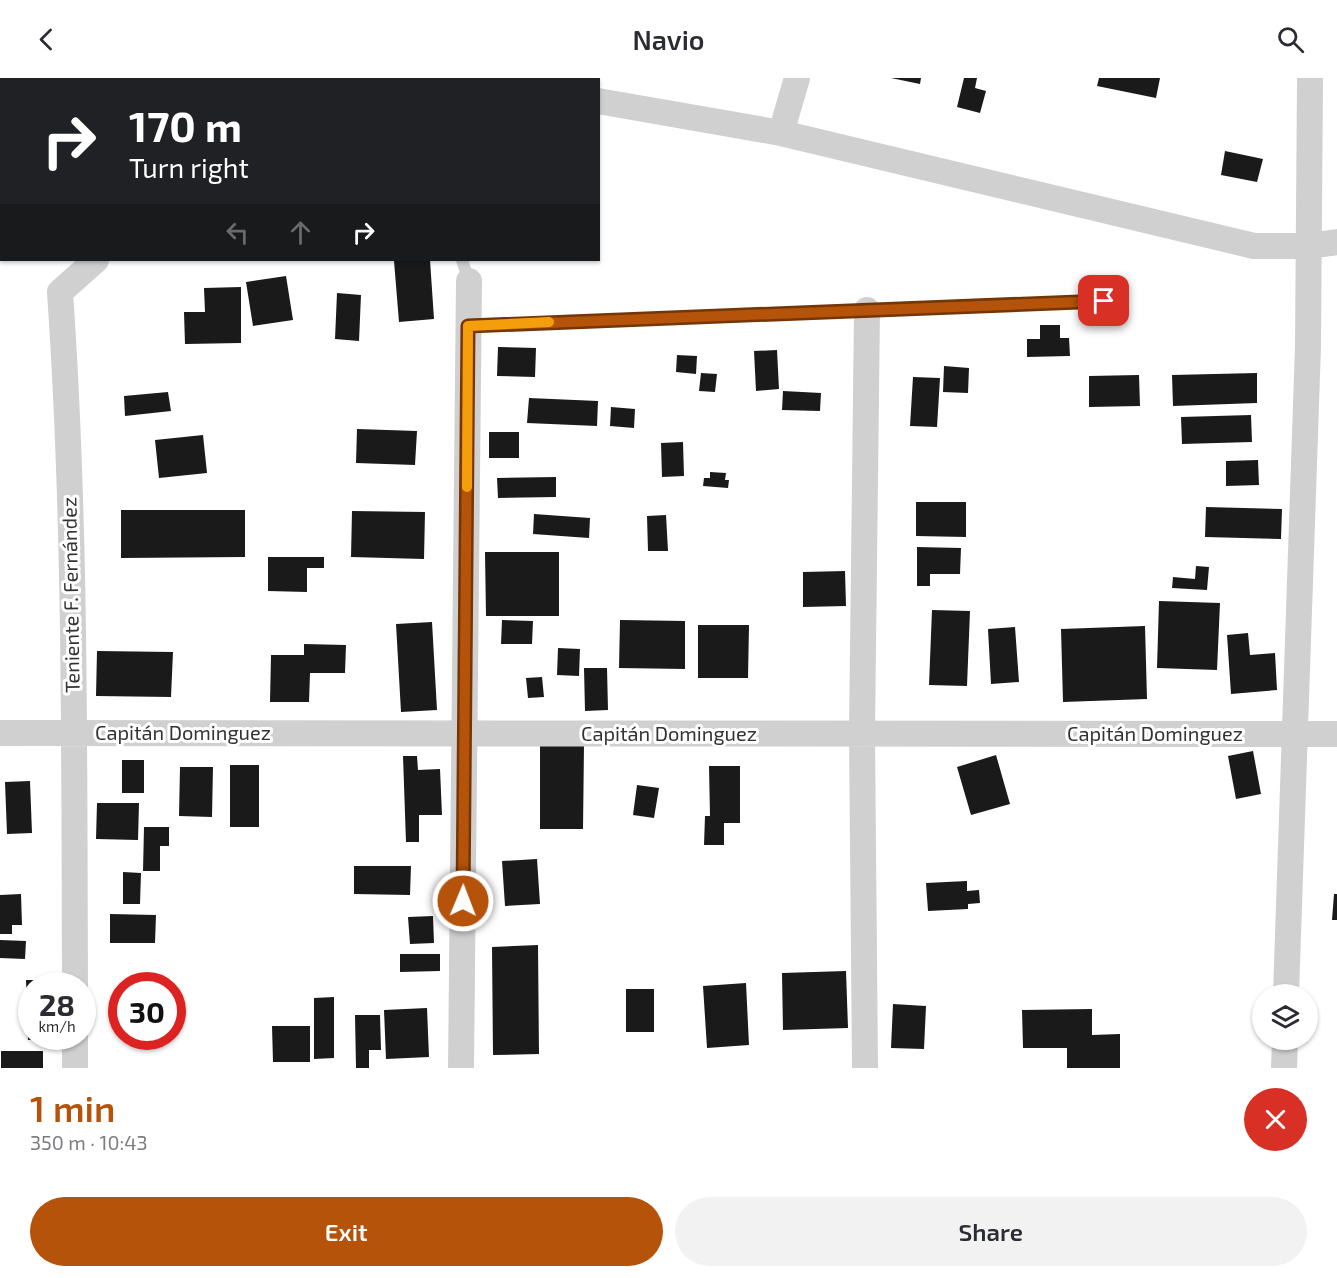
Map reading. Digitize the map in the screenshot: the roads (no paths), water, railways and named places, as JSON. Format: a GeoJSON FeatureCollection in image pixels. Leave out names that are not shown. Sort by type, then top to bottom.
{"type":"FeatureCollection","features":[{"type":"Feature","properties":{"kind":"street"},"geometry":{"type":"LineString","coordinates":[[781,133],[797,78]]}},
{"type":"Feature","properties":{"kind":"street"},"geometry":{"type":"LineString","coordinates":[[1286,984],[1308,346],[1310,78]]}},
{"type":"Feature","properties":{"kind":"street"},"geometry":{"type":"LineString","coordinates":[[600,101],[781,133],[1254,246],[1309,246],[1337,242]]}},
{"type":"Feature","properties":{"kind":"street","name":"Teniente F. Fernández"},"geometry":{"type":"LineString","coordinates":[[75,972],[74,733],[67,385],[60,292],[95,261]]}},
{"type":"Feature","properties":{"kind":"street"},"geometry":{"type":"LineString","coordinates":[[461,1068],[468,326],[465,270]]}},
{"type":"Feature","properties":{"kind":"street"},"geometry":{"type":"LineString","coordinates":[[865,1068],[862,734],[867,310]]}},
{"type":"Feature","properties":{"kind":"street","name":"Capitán Dominguez"},"geometry":{"type":"LineString","coordinates":[[0,733],[1337,734]]}},
{"type":"Feature","properties":{"kind":"street"},"geometry":{"type":"LineString","coordinates":[[75,1050],[75,1068]]}},
{"type":"Feature","properties":{"kind":"street"},"geometry":{"type":"LineString","coordinates":[[1284,1068],[1285,1050]]}},
{"type":"Feature","properties":{"kind":"lane"},"geometry":{"type":"LineString","coordinates":[[468,326],[1104,301]]}}]}
